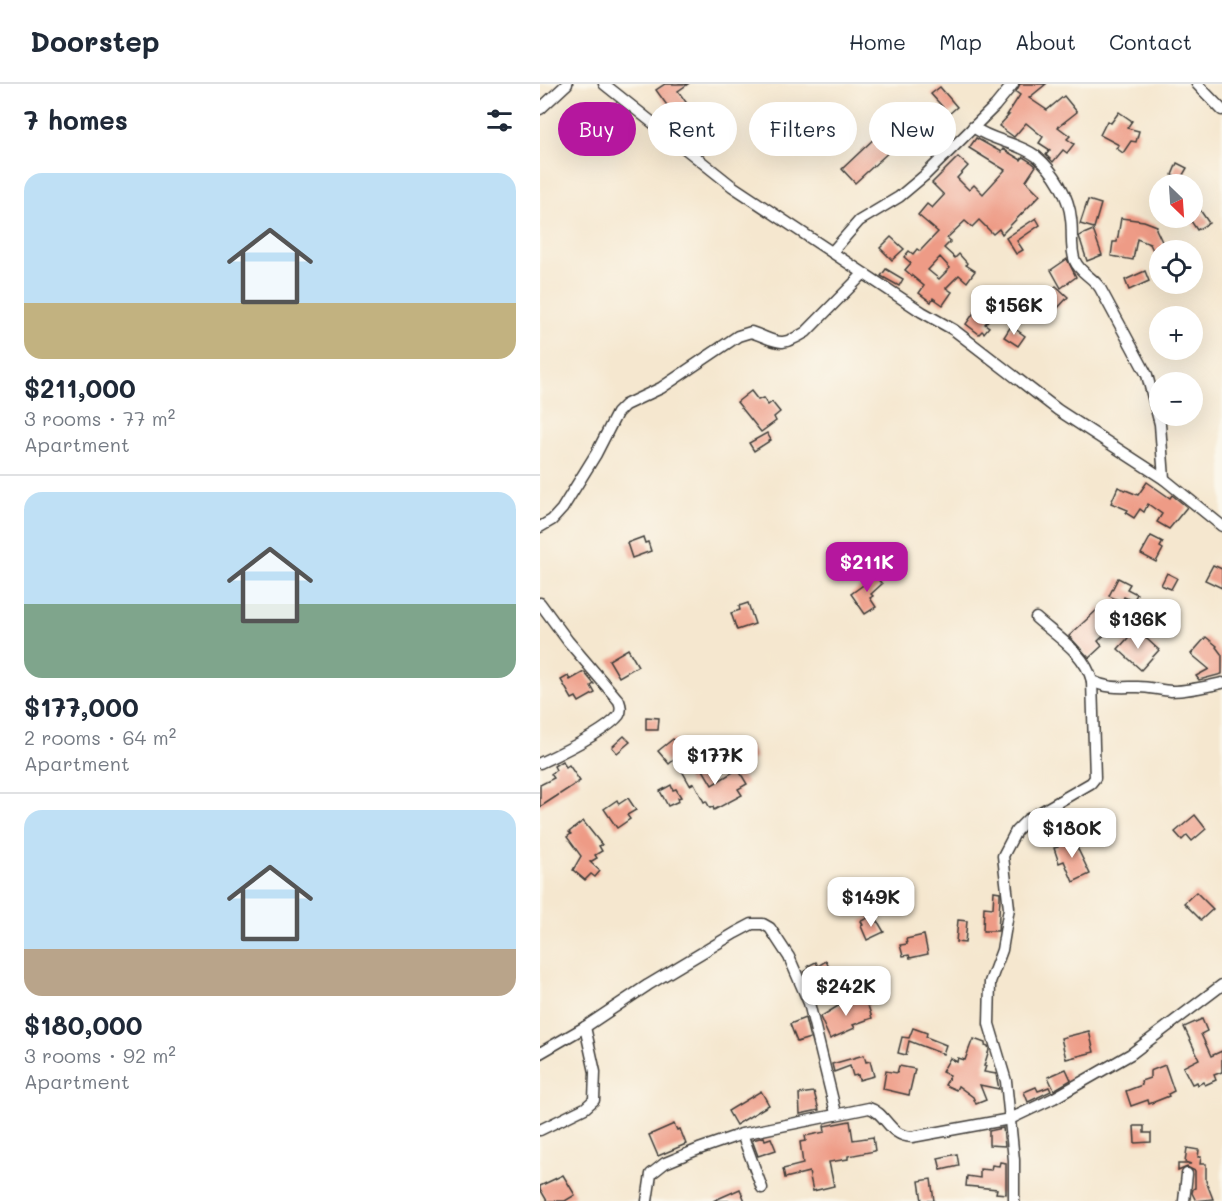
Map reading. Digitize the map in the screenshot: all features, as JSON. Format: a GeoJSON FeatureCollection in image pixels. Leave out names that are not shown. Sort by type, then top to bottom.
{"type":"FeatureCollection","features":[{"type":"Feature","properties":{"kind":"street"},"geometry":{"type":"LineString","coordinates":[[540,109],[567,84]]}},
{"type":"Feature","properties":{"kind":"street"},"geometry":{"type":"LineString","coordinates":[[604,84],[732,186],[863,274],[954,330],[1058,410],[1164,479],[1222,526]]}},
{"type":"Feature","properties":{"kind":"street"},"geometry":{"type":"LineString","coordinates":[[832,252],[859,221],[899,197],[924,176],[1013,84]]}},
{"type":"Feature","properties":{"kind":"street"},"geometry":{"type":"LineString","coordinates":[[1201,86],[1222,110]]}},
{"type":"Feature","properties":{"kind":"street"},"geometry":{"type":"LineString","coordinates":[[973,127],[984,135],[1035,156],[1055,177],[1070,212],[1075,261],[1081,270],[1095,281],[1147,375],[1160,424],[1164,479]]}},
{"type":"Feature","properties":{"kind":"street"},"geometry":{"type":"LineString","coordinates":[[540,527],[552,520],[561,509],[596,454],[617,413],[625,405],[661,388],[738,336],[751,332],[770,341],[783,342],[796,338],[806,332],[863,274]]}},
{"type":"Feature","properties":{"kind":"street"},"geometry":{"type":"LineString","coordinates":[[540,603],[619,701],[621,713],[601,729],[540,763]]}},
{"type":"Feature","properties":{"kind":"street"},"geometry":{"type":"LineString","coordinates":[[1014,1201],[1014,1160],[1006,1081],[989,1024],[990,982],[1005,939],[1009,908],[1004,856],[1016,831],[1027,820],[1091,783],[1095,778],[1090,672],[1080,656],[1036,618]]}},
{"type":"Feature","properties":{"kind":"street"},"geometry":{"type":"LineString","coordinates":[[1092,681],[1110,687],[1170,691],[1222,683]]}},
{"type":"Feature","properties":{"kind":"street"},"geometry":{"type":"LineString","coordinates":[[540,1053],[735,933],[752,924],[763,924],[770,928],[789,957],[809,1003],[836,1113]]}},
{"type":"Feature","properties":{"kind":"street"},"geometry":{"type":"LineString","coordinates":[[647,1201],[651,1174],[658,1168],[699,1149],[742,1134],[870,1107],[876,1109],[898,1134],[912,1137],[1010,1119],[1054,1098],[1122,1059],[1222,985]]}},
{"type":"Feature","properties":{"kind":"street"},"geometry":{"type":"LineString","coordinates":[[540,1130],[585,1108],[594,1100],[595,1072],[585,1027]]}},
{"type":"Feature","properties":{"kind":"street"},"geometry":{"type":"LineString","coordinates":[[742,1134],[762,1188]]}},
{"type":"Feature","properties":{"kind":"street"},"geometry":{"type":"LineString","coordinates":[[1184,1201],[1187,1174]]}},
{"type":"Feature","properties":{"kind":"building"},"geometry":{"type":"Polygon","coordinates":[[[665,84],[688,84],[678,91],[686,102],[665,102],[656,90],[665,84]]]}},
{"type":"Feature","properties":{"kind":"building"},"geometry":{"type":"Polygon","coordinates":[[[1020,84],[1046,84],[1029,98],[1047,110],[1064,96],[1077,112],[1058,127],[1070,136],[1067,139],[1074,144],[1067,153],[1063,150],[1053,162],[1046,155],[1050,150],[1039,143],[1043,137],[1026,123],[1014,137],[999,126],[1009,115],[1007,115],[1020,95],[1016,92],[1020,84]]]}},
{"type":"Feature","properties":{"kind":"building"},"geometry":{"type":"Polygon","coordinates":[[[940,87],[953,102],[938,102],[931,94],[940,87]]]}},
{"type":"Feature","properties":{"kind":"building"},"geometry":{"type":"Polygon","coordinates":[[[1119,112],[1132,121],[1127,128],[1139,131],[1136,142],[1131,141],[1123,153],[1116,148],[1119,145],[1100,135],[1107,121],[1111,123],[1119,112]]]}},
{"type":"Feature","properties":{"kind":"building"},"geometry":{"type":"Polygon","coordinates":[[[976,138],[1001,152],[1003,149],[1021,160],[1023,157],[1031,162],[1036,166],[1026,181],[1040,195],[1002,234],[999,229],[993,234],[979,220],[972,227],[965,221],[947,238],[951,241],[944,248],[955,258],[959,254],[967,263],[966,265],[975,271],[967,282],[959,275],[946,288],[952,292],[943,305],[933,298],[931,302],[919,293],[924,286],[905,270],[911,263],[904,257],[909,251],[913,254],[917,249],[920,251],[938,232],[918,215],[927,204],[932,208],[944,195],[932,183],[958,157],[968,166],[957,178],[969,190],[974,185],[983,194],[1005,170],[969,148],[976,138]],[[940,257],[928,270],[939,279],[950,268],[940,257]]]}},
{"type":"Feature","properties":{"kind":"building"},"geometry":{"type":"Polygon","coordinates":[[[869,144],[869,156],[884,156],[855,183],[842,169],[869,144]]]}},
{"type":"Feature","properties":{"kind":"building"},"geometry":{"type":"Polygon","coordinates":[[[1177,163],[1187,168],[1184,174],[1172,174],[1177,163]]]}},
{"type":"Feature","properties":{"kind":"building"},"geometry":{"type":"Polygon","coordinates":[[[1088,200],[1101,204],[1094,228],[1080,224],[1088,200]]]}},
{"type":"Feature","properties":{"kind":"building"},"geometry":{"type":"Polygon","coordinates":[[[1203,214],[1209,223],[1203,226],[1203,214]]]}},
{"type":"Feature","properties":{"kind":"building"},"geometry":{"type":"Polygon","coordinates":[[[1036,218],[1040,225],[1017,241],[1023,250],[1016,254],[1006,238],[1036,218]]]}},
{"type":"Feature","properties":{"kind":"building"},"geometry":{"type":"Polygon","coordinates":[[[1121,218],[1149,223],[1149,228],[1156,228],[1161,240],[1149,240],[1149,244],[1137,239],[1133,260],[1111,256],[1113,242],[1117,242],[1121,218]]]}},
{"type":"Feature","properties":{"kind":"building"},"geometry":{"type":"Polygon","coordinates":[[[1093,230],[1102,255],[1087,261],[1079,236],[1093,230]]]}},
{"type":"Feature","properties":{"kind":"building"},"geometry":{"type":"Polygon","coordinates":[[[891,237],[904,249],[892,260],[880,248],[891,237]]]}},
{"type":"Feature","properties":{"kind":"building"},"geometry":{"type":"Polygon","coordinates":[[[1067,259],[1076,277],[1061,288],[1051,270],[1067,259]]]}},
{"type":"Feature","properties":{"kind":"building"},"geometry":{"type":"Polygon","coordinates":[[[886,269],[903,279],[899,286],[881,276],[886,269]]]}},
{"type":"Feature","properties":{"kind":"building"},"geometry":{"type":"Polygon","coordinates":[[[1145,271],[1149,281],[1129,290],[1125,280],[1145,271]]]}},
{"type":"Feature","properties":{"kind":"building"},"geometry":{"type":"Polygon","coordinates":[[[1056,286],[1068,297],[1057,309],[1045,297],[1056,286]]]}},
{"type":"Feature","properties":{"kind":"building"},"geometry":{"type":"Polygon","coordinates":[[[983,305],[990,310],[987,314],[991,317],[985,324],[989,327],[984,333],[982,331],[979,334],[966,324],[978,307],[980,309],[983,305]]]}},
{"type":"Feature","properties":{"kind":"building"},"geometry":{"type":"Polygon","coordinates":[[[1011,326],[1025,336],[1018,346],[1004,337],[1011,326]]]}},
{"type":"Feature","properties":{"kind":"building"},"geometry":{"type":"Polygon","coordinates":[[[751,391],[758,400],[763,398],[768,405],[772,402],[780,412],[774,417],[776,421],[761,432],[737,402],[751,391]]]}},
{"type":"Feature","properties":{"kind":"building"},"geometry":{"type":"Polygon","coordinates":[[[767,433],[771,440],[754,451],[749,443],[767,433]]]}},
{"type":"Feature","properties":{"kind":"building"},"geometry":{"type":"Polygon","coordinates":[[[1147,482],[1170,498],[1172,495],[1187,507],[1169,529],[1157,522],[1162,514],[1148,504],[1144,512],[1140,509],[1134,518],[1126,513],[1128,510],[1111,503],[1118,487],[1138,495],[1147,482]]]}},
{"type":"Feature","properties":{"kind":"building"},"geometry":{"type":"Polygon","coordinates":[[[1151,536],[1163,542],[1160,547],[1163,549],[1156,562],[1141,554],[1151,536]]]}},
{"type":"Feature","properties":{"kind":"building"},"geometry":{"type":"Polygon","coordinates":[[[643,537],[645,543],[648,542],[651,551],[632,558],[627,543],[643,537]]]}},
{"type":"Feature","properties":{"kind":"building"},"geometry":{"type":"Polygon","coordinates":[[[1213,565],[1222,569],[1222,588],[1205,580],[1213,565]]]}},
{"type":"Feature","properties":{"kind":"building"},"geometry":{"type":"Polygon","coordinates":[[[872,572],[882,584],[871,594],[873,596],[870,598],[876,607],[865,614],[851,594],[866,583],[863,580],[872,572]]]}},
{"type":"Feature","properties":{"kind":"building"},"geometry":{"type":"Polygon","coordinates":[[[1167,573],[1177,578],[1171,589],[1161,585],[1167,573]]]}},
{"type":"Feature","properties":{"kind":"building"},"geometry":{"type":"Polygon","coordinates":[[[1118,578],[1130,584],[1127,589],[1137,594],[1133,601],[1124,597],[1122,602],[1109,596],[1118,578]]]}},
{"type":"Feature","properties":{"kind":"building"},"geometry":{"type":"Polygon","coordinates":[[[748,603],[755,624],[737,630],[731,613],[740,610],[739,606],[748,603]]]}},
{"type":"Feature","properties":{"kind":"building"},"geometry":{"type":"Polygon","coordinates":[[[1099,608],[1115,625],[1098,641],[1102,646],[1089,658],[1069,636],[1099,608]]]}},
{"type":"Feature","properties":{"kind":"building"},"geometry":{"type":"Polygon","coordinates":[[[1136,629],[1159,650],[1141,670],[1118,649],[1136,629]]]}},
{"type":"Feature","properties":{"kind":"building"},"geometry":{"type":"Polygon","coordinates":[[[1206,637],[1217,646],[1222,655],[1222,674],[1199,680],[1196,676],[1209,669],[1191,654],[1206,637]]]}},
{"type":"Feature","properties":{"kind":"building"},"geometry":{"type":"Polygon","coordinates":[[[628,649],[638,666],[619,677],[609,660],[628,649]]]}},
{"type":"Feature","properties":{"kind":"building"},"geometry":{"type":"Polygon","coordinates":[[[584,672],[594,684],[591,686],[595,693],[579,702],[576,697],[572,699],[561,680],[568,676],[570,680],[584,672]]]}},
{"type":"Feature","properties":{"kind":"building"},"geometry":{"type":"Polygon","coordinates":[[[646,717],[659,718],[658,730],[646,730],[646,717]]]}},
{"type":"Feature","properties":{"kind":"building"},"geometry":{"type":"Polygon","coordinates":[[[624,736],[630,742],[617,753],[612,747],[624,736]]]}},
{"type":"Feature","properties":{"kind":"building"},"geometry":{"type":"Polygon","coordinates":[[[673,739],[684,751],[669,764],[658,751],[673,739]]]}},
{"type":"Feature","properties":{"kind":"building"},"geometry":{"type":"Polygon","coordinates":[[[749,745],[756,758],[737,767],[731,754],[749,745]]]}},
{"type":"Feature","properties":{"kind":"building"},"geometry":{"type":"Polygon","coordinates":[[[562,761],[566,767],[569,765],[580,781],[540,807],[540,785],[554,778],[551,774],[556,770],[554,766],[562,761]]]}},
{"type":"Feature","properties":{"kind":"building"},"geometry":{"type":"Polygon","coordinates":[[[694,761],[699,770],[702,768],[712,785],[738,769],[747,784],[738,789],[742,795],[714,810],[713,807],[710,808],[706,801],[704,802],[694,783],[690,785],[681,769],[694,761]]]}},
{"type":"Feature","properties":{"kind":"building"},"geometry":{"type":"Polygon","coordinates":[[[671,785],[681,797],[678,798],[679,801],[668,806],[660,791],[671,785]]]}},
{"type":"Feature","properties":{"kind":"building"},"geometry":{"type":"Polygon","coordinates":[[[628,798],[636,810],[627,815],[630,819],[617,828],[604,809],[617,800],[619,804],[628,798]]]}},
{"type":"Feature","properties":{"kind":"building"},"geometry":{"type":"Polygon","coordinates":[[[1195,815],[1206,829],[1192,841],[1187,835],[1182,840],[1175,832],[1195,815]]]}},
{"type":"Feature","properties":{"kind":"building"},"geometry":{"type":"Polygon","coordinates":[[[583,821],[602,845],[599,846],[602,851],[590,862],[600,871],[595,877],[591,874],[585,880],[573,870],[581,856],[567,837],[571,834],[569,832],[583,821]]]}},
{"type":"Feature","properties":{"kind":"building"},"geometry":{"type":"Polygon","coordinates":[[[1068,837],[1068,839],[1072,837],[1090,874],[1073,882],[1064,861],[1059,863],[1054,848],[1058,847],[1056,842],[1068,837]]]}},
{"type":"Feature","properties":{"kind":"building"},"geometry":{"type":"Polygon","coordinates":[[[850,887],[855,893],[840,905],[835,899],[850,887]]]}},
{"type":"Feature","properties":{"kind":"building"},"geometry":{"type":"Polygon","coordinates":[[[994,891],[1000,892],[998,931],[983,931],[984,907],[993,908],[994,891]]]}},
{"type":"Feature","properties":{"kind":"building"},"geometry":{"type":"Polygon","coordinates":[[[1196,892],[1213,909],[1201,920],[1184,903],[1196,892]]]}},
{"type":"Feature","properties":{"kind":"building"},"geometry":{"type":"Polygon","coordinates":[[[874,915],[884,932],[867,940],[861,921],[874,915]]]}},
{"type":"Feature","properties":{"kind":"building"},"geometry":{"type":"Polygon","coordinates":[[[958,920],[967,921],[965,943],[956,942],[958,920]]]}},
{"type":"Feature","properties":{"kind":"building"},"geometry":{"type":"Polygon","coordinates":[[[924,935],[928,954],[910,958],[909,955],[903,956],[900,945],[907,944],[906,939],[924,935]]]}},
{"type":"Feature","properties":{"kind":"building"},"geometry":{"type":"Polygon","coordinates":[[[826,961],[832,974],[818,985],[817,982],[810,985],[804,972],[809,969],[808,966],[816,962],[818,966],[826,961]]]}},
{"type":"Feature","properties":{"kind":"building"},"geometry":{"type":"Polygon","coordinates":[[[865,996],[872,1018],[853,1025],[855,1028],[830,1039],[820,1017],[843,1003],[865,996]]]}},
{"type":"Feature","properties":{"kind":"building"},"geometry":{"type":"Polygon","coordinates":[[[805,1018],[810,1038],[797,1042],[790,1024],[805,1018]]]}},
{"type":"Feature","properties":{"kind":"building"},"geometry":{"type":"Polygon","coordinates":[[[1202,1019],[1207,1031],[1201,1034],[1211,1056],[1222,1051],[1222,1072],[1214,1075],[1216,1080],[1205,1085],[1203,1082],[1198,1085],[1197,1082],[1192,1084],[1183,1067],[1199,1059],[1184,1027],[1202,1019]]]}},
{"type":"Feature","properties":{"kind":"building"},"geometry":{"type":"Polygon","coordinates":[[[913,1028],[927,1033],[926,1037],[946,1045],[943,1054],[909,1041],[906,1055],[898,1053],[902,1037],[909,1038],[913,1028]]]}},
{"type":"Feature","properties":{"kind":"building"},"geometry":{"type":"Polygon","coordinates":[[[1089,1031],[1094,1052],[1066,1059],[1061,1038],[1089,1031]]]}},
{"type":"Feature","properties":{"kind":"building"},"geometry":{"type":"Polygon","coordinates":[[[974,1039],[988,1046],[984,1072],[996,1074],[999,1089],[980,1085],[986,1100],[976,1104],[973,1097],[958,1086],[956,1090],[945,1085],[950,1076],[942,1072],[950,1058],[957,1062],[958,1058],[965,1060],[974,1039]]]}},
{"type":"Feature","properties":{"kind":"building"},"geometry":{"type":"Polygon","coordinates":[[[864,1055],[866,1062],[870,1061],[874,1076],[859,1080],[858,1075],[853,1076],[850,1066],[834,1072],[832,1064],[864,1055]]]}},
{"type":"Feature","properties":{"kind":"building"},"geometry":{"type":"Polygon","coordinates":[[[1165,1065],[1174,1091],[1168,1094],[1169,1096],[1149,1104],[1148,1100],[1131,1106],[1126,1091],[1142,1085],[1141,1081],[1150,1078],[1150,1071],[1165,1065]]]}},
{"type":"Feature","properties":{"kind":"building"},"geometry":{"type":"Polygon","coordinates":[[[899,1066],[915,1069],[909,1095],[883,1089],[886,1071],[897,1073],[899,1066]]]}},
{"type":"Feature","properties":{"kind":"building"},"geometry":{"type":"Polygon","coordinates":[[[1066,1069],[1071,1080],[1054,1090],[1048,1077],[1066,1069]]]}},
{"type":"Feature","properties":{"kind":"building"},"geometry":{"type":"Polygon","coordinates":[[[1036,1087],[1038,1091],[1049,1087],[1051,1091],[1028,1102],[1024,1092],[1036,1087]]]}},
{"type":"Feature","properties":{"kind":"building"},"geometry":{"type":"Polygon","coordinates":[[[761,1091],[769,1105],[736,1125],[728,1111],[761,1091]]]}},
{"type":"Feature","properties":{"kind":"building"},"geometry":{"type":"Polygon","coordinates":[[[814,1092],[819,1110],[800,1114],[799,1094],[814,1092]]]}},
{"type":"Feature","properties":{"kind":"building"},"geometry":{"type":"Polygon","coordinates":[[[850,1121],[853,1140],[873,1137],[875,1151],[829,1162],[834,1186],[813,1191],[809,1172],[785,1178],[783,1169],[803,1164],[800,1142],[806,1141],[805,1136],[825,1132],[824,1126],[850,1121]]]}},
{"type":"Feature","properties":{"kind":"building"},"geometry":{"type":"Polygon","coordinates":[[[674,1124],[677,1130],[680,1129],[686,1144],[658,1156],[649,1135],[674,1124]]]}},
{"type":"Feature","properties":{"kind":"building"},"geometry":{"type":"Polygon","coordinates":[[[1134,1126],[1144,1126],[1144,1133],[1151,1133],[1151,1142],[1135,1143],[1134,1126]]]}},
{"type":"Feature","properties":{"kind":"building"},"geometry":{"type":"Polygon","coordinates":[[[1003,1128],[1005,1146],[989,1145],[989,1131],[1003,1128]]]}},
{"type":"Feature","properties":{"kind":"building"},"geometry":{"type":"Polygon","coordinates":[[[764,1137],[765,1140],[771,1138],[776,1150],[758,1156],[752,1140],[764,1137]]]}},
{"type":"Feature","properties":{"kind":"building"},"geometry":{"type":"Polygon","coordinates":[[[1187,1148],[1199,1150],[1200,1164],[1206,1164],[1206,1181],[1213,1199],[1196,1201],[1192,1193],[1195,1188],[1195,1171],[1187,1167],[1178,1171],[1178,1164],[1191,1164],[1185,1162],[1187,1148]]]}},
{"type":"Feature","properties":{"kind":"building"},"geometry":{"type":"Polygon","coordinates":[[[957,1154],[959,1166],[941,1170],[938,1158],[957,1154]]]}},
{"type":"Feature","properties":{"kind":"building"},"geometry":{"type":"Polygon","coordinates":[[[1000,1162],[1006,1163],[1006,1194],[996,1193],[997,1189],[966,1186],[967,1176],[980,1178],[980,1169],[991,1170],[992,1165],[999,1166],[1000,1162]]]}},
{"type":"Feature","properties":{"kind":"building"},"geometry":{"type":"Polygon","coordinates":[[[563,1175],[575,1195],[565,1201],[547,1201],[540,1186],[563,1175]]]}},
{"type":"Feature","properties":{"kind":"building"},"geometry":{"type":"Polygon","coordinates":[[[931,1179],[934,1201],[922,1201],[919,1181],[931,1179]]]}},
{"type":"Feature","properties":{"kind":"building"},"geometry":{"type":"Polygon","coordinates":[[[740,1189],[745,1201],[713,1201],[740,1189]]]}}]}
